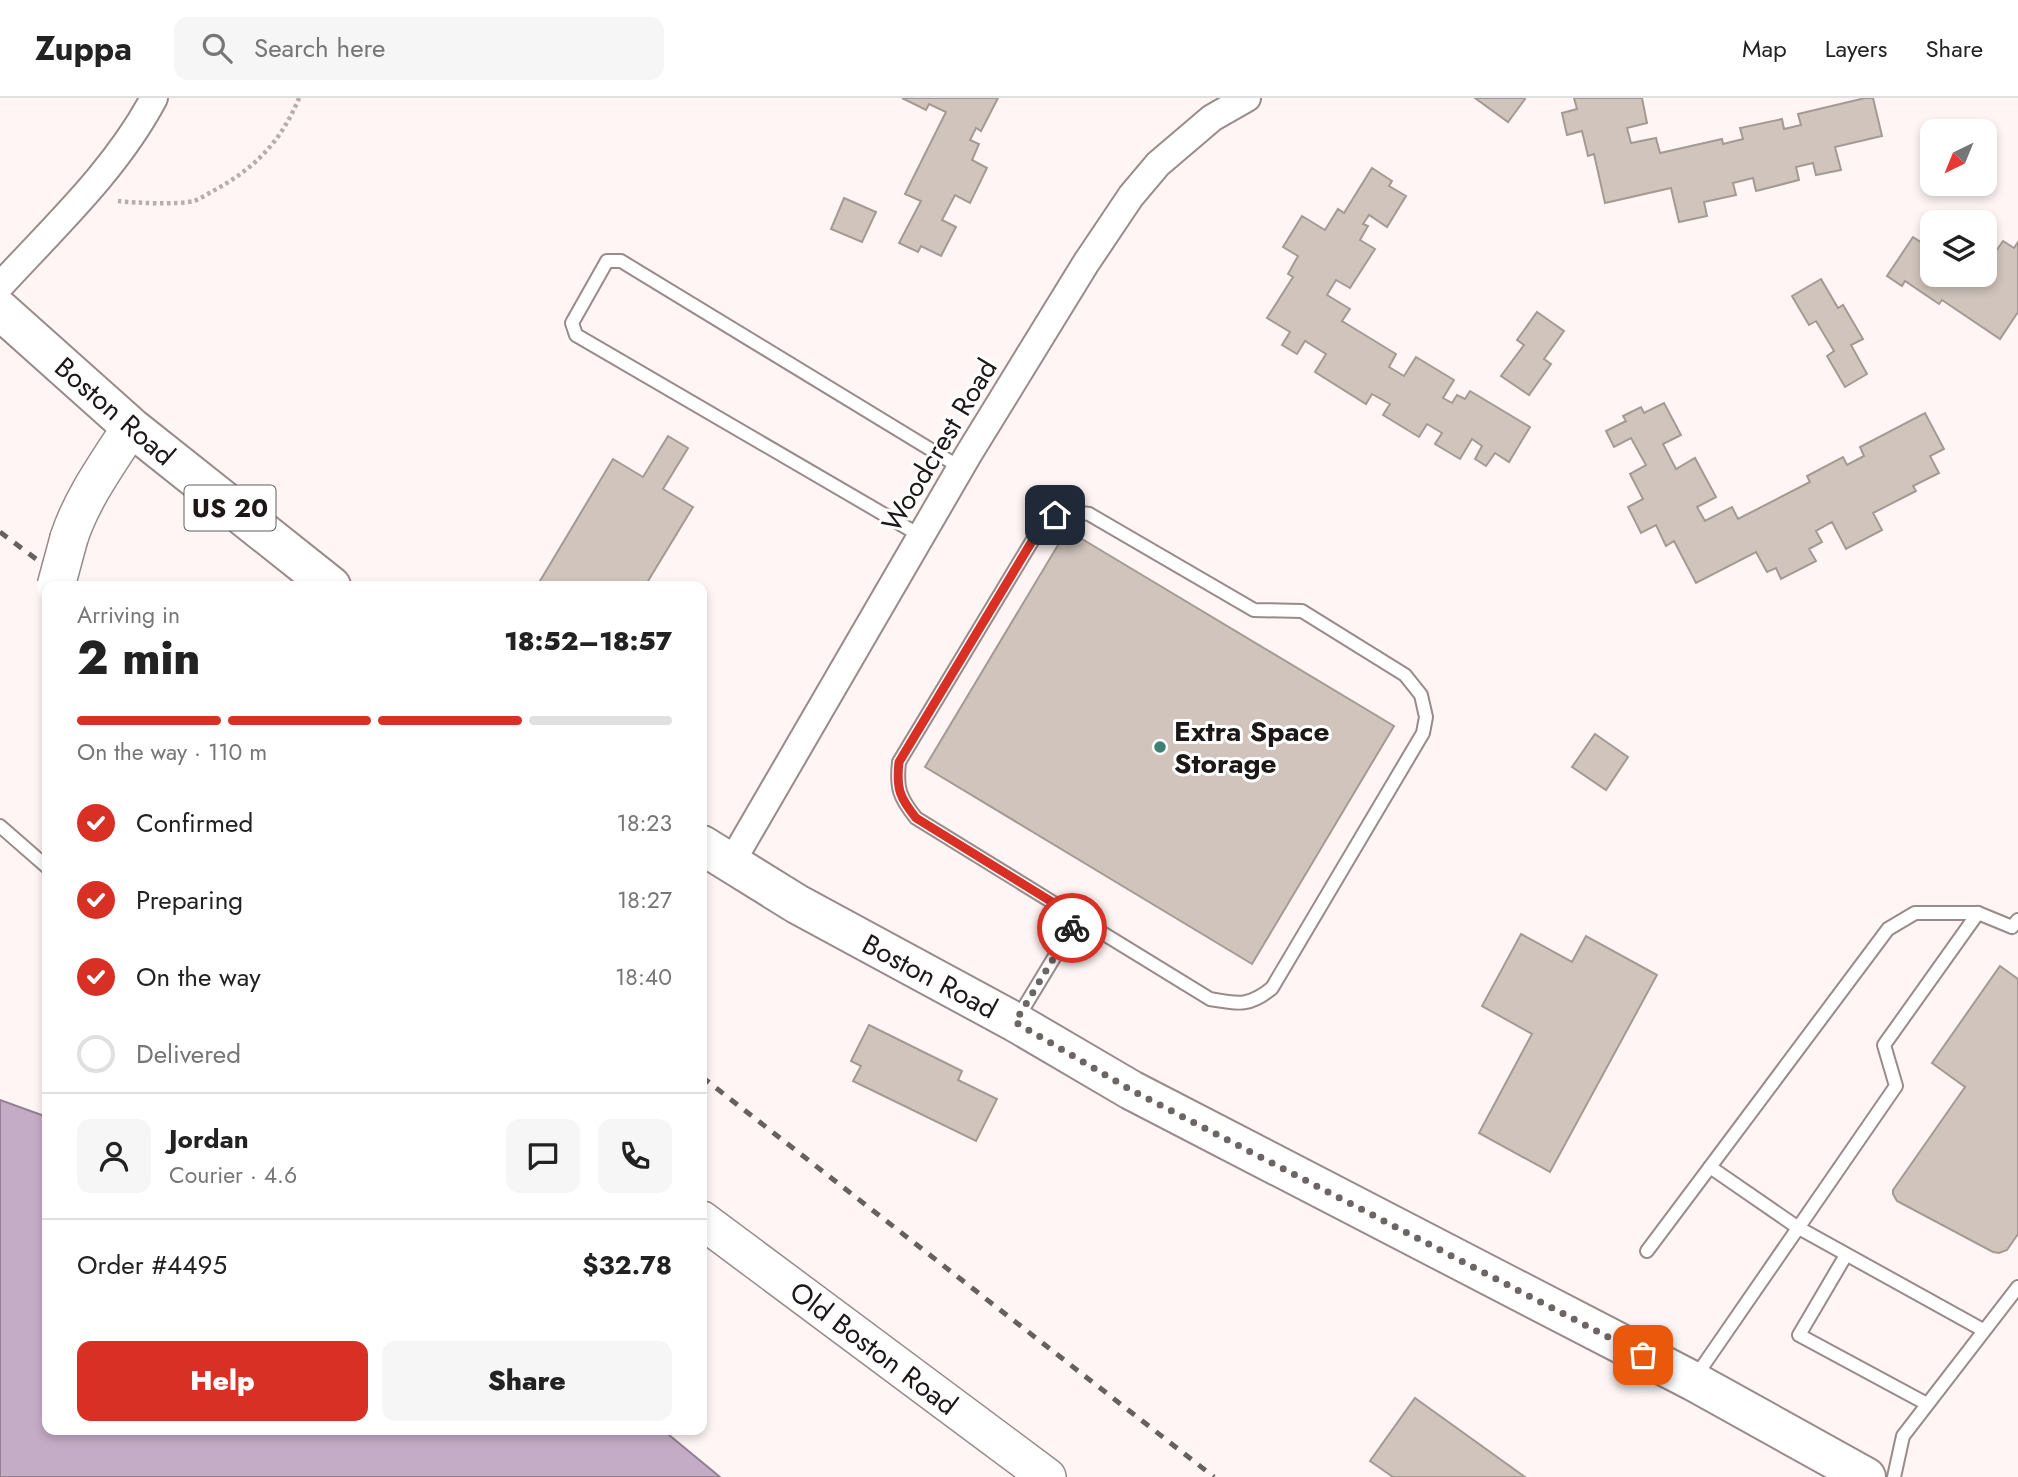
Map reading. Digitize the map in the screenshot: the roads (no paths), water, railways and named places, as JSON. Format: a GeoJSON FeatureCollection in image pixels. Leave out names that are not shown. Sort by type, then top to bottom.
{"type":"FeatureCollection","features":[{"type":"Feature","properties":{"kind":"main road","name":"Boston Road"},"geometry":{"type":"LineString","coordinates":[[0,310],[131,427],[325,581]]}},
{"type":"Feature","properties":{"kind":"main road","name":"Boston Road"},"geometry":{"type":"LineString","coordinates":[[716,854],[796,904],[1015,1022],[1131,1090],[1693,1381],[1866,1477]]}},
{"type":"Feature","properties":{"kind":"street"},"geometry":{"type":"LineString","coordinates":[[0,286],[117,155],[154,98]]}},
{"type":"Feature","properties":{"kind":"street","name":"Woodcrest Road"},"geometry":{"type":"LineString","coordinates":[[716,854],[921,536],[1086,263],[1131,196],[1158,164],[1203,126],[1247,98]]}},
{"type":"Feature","properties":{"kind":"street"},"geometry":{"type":"LineString","coordinates":[[57,581],[75,519],[131,427]]}},
{"type":"Feature","properties":{"kind":"street","name":"Old Boston Road"},"geometry":{"type":"LineString","coordinates":[[707,1224],[1046,1477]]}},
{"type":"Feature","properties":{"kind":"lane"},"geometry":{"type":"LineString","coordinates":[[921,536],[576,335],[572,323],[607,261],[621,261],[961,468]]}},
{"type":"Feature","properties":{"kind":"lane"},"geometry":{"type":"LineString","coordinates":[[1073,511],[1089,514],[1254,610],[1302,611],[1405,675],[1421,695],[1426,718],[1423,733],[1272,988],[1257,1000],[1234,1003],[1210,999],[1078,918],[916,818],[902,801],[897,782],[899,762],[1043,523],[1055,515],[1073,511]]}},
{"type":"Feature","properties":{"kind":"lane"},"geometry":{"type":"LineString","coordinates":[[0,826],[42,863]]}},
{"type":"Feature","properties":{"kind":"lane"},"geometry":{"type":"LineString","coordinates":[[1647,1251],[1888,929],[1915,913],[1978,912],[2012,928],[2018,920]]}},
{"type":"Feature","properties":{"kind":"lane"},"geometry":{"type":"LineString","coordinates":[[1693,1381],[1896,1086],[1884,1045],[1978,912]]}},
{"type":"Feature","properties":{"kind":"lane"},"geometry":{"type":"LineString","coordinates":[[1015,1022],[1078,918]]}},
{"type":"Feature","properties":{"kind":"lane"},"geometry":{"type":"LineString","coordinates":[[1710,1167],[1797,1227],[1983,1330]]}},
{"type":"Feature","properties":{"kind":"lane"},"geometry":{"type":"LineString","coordinates":[[1846,1255],[1799,1335],[1927,1404]]}},
{"type":"Feature","properties":{"kind":"lane"},"geometry":{"type":"LineString","coordinates":[[1894,1477],[1903,1436],[2018,1287]]}},
{"type":"Feature","properties":{"kind":"railway"},"geometry":{"type":"LineString","coordinates":[[0,532],[65,581]]}},
{"type":"Feature","properties":{"kind":"railway"},"geometry":{"type":"LineString","coordinates":[[707,1081],[1214,1477]]}},
{"type":"Feature","properties":{"kind":"place","name":"Extra Space Storage"},"geometry":{"type":"Point","coordinates":[1160,747]}}]}
